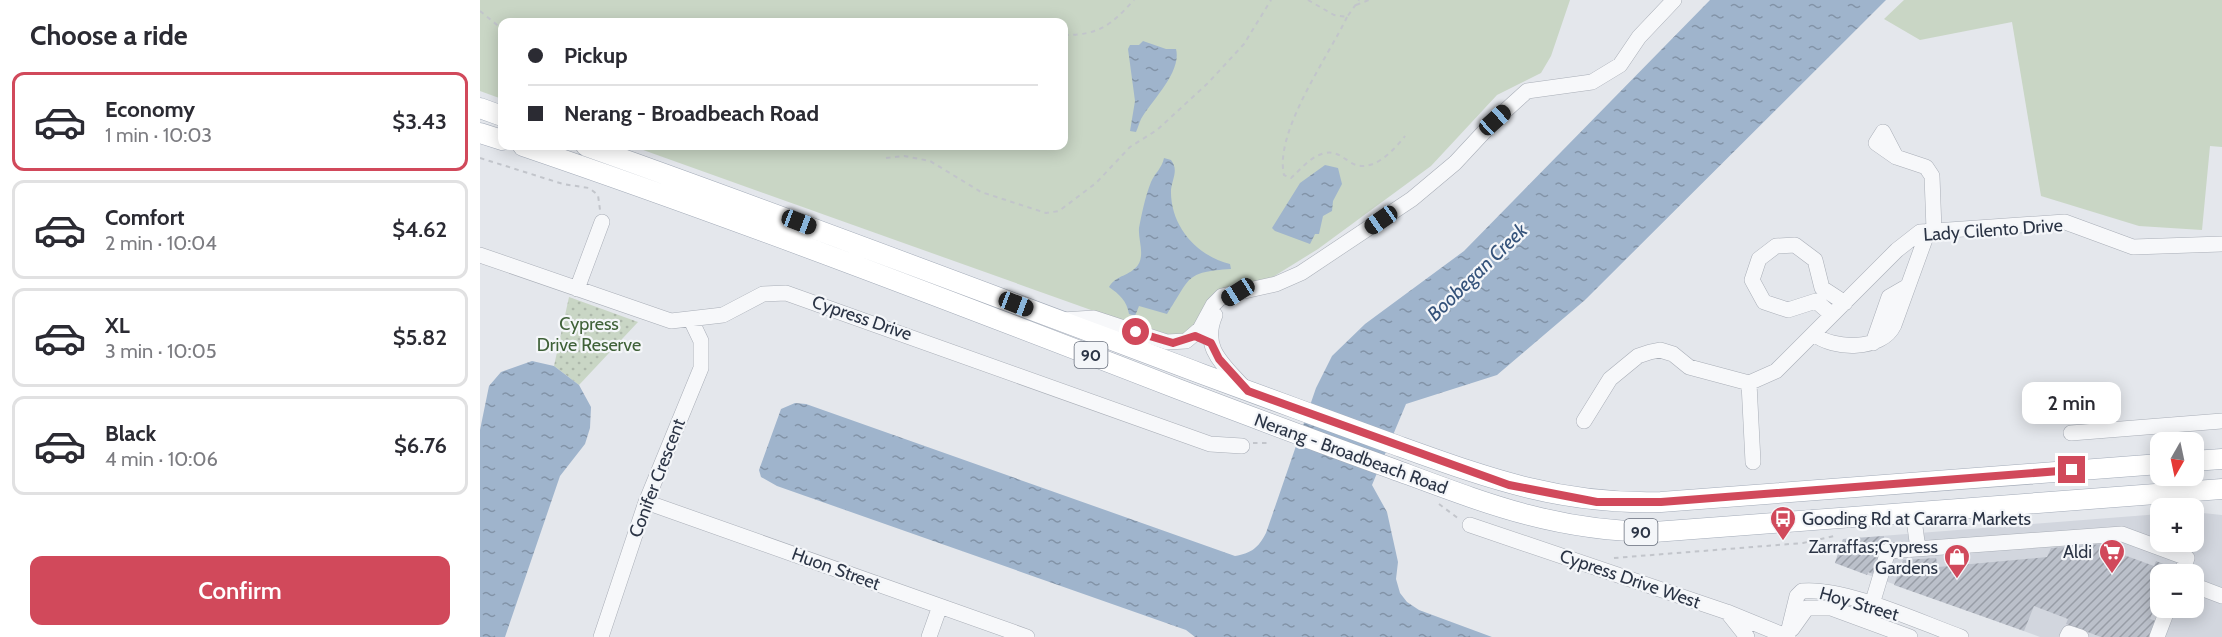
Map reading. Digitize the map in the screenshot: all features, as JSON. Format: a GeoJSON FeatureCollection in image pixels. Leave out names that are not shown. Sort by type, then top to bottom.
{"type":"FeatureCollection","features":[{"type":"Feature","properties":{"kind":"main road"},"geometry":{"type":"LineString","coordinates":[[480,108],[498,115]]}},
{"type":"Feature","properties":{"kind":"main road"},"geometry":{"type":"LineString","coordinates":[[480,133],[498,139]]}},
{"type":"Feature","properties":{"kind":"main road","name":"Nerang - Broadbeach Road"},"geometry":{"type":"LineString","coordinates":[[534,150],[890,278],[1284,438],[1389,468],[1526,516],[1597,529],[1665,531],[2222,489]]}},
{"type":"Feature","properties":{"kind":"main road","name":"Nerang - Broadbeach Road"},"geometry":{"type":"LineString","coordinates":[[597,150],[799,222],[1397,446],[1509,485],[1573,499],[1615,503],[1661,502],[2150,465]]}},
{"type":"Feature","properties":{"kind":"main road"},"geometry":{"type":"LineString","coordinates":[[2204,460],[2222,459]]}},
{"type":"Feature","properties":{"kind":"street"},"geometry":{"type":"LineString","coordinates":[[1059,320],[1094,318],[1167,342],[1180,342],[1195,336],[1217,300],[1226,294],[1276,284],[1301,273],[1403,205],[1455,163],[1495,120],[1527,91],[1592,82],[1620,64],[1639,37],[1674,0]]}},
{"type":"Feature","properties":{"kind":"street"},"geometry":{"type":"LineString","coordinates":[[1814,334],[1829,344],[1873,343],[1889,297],[1908,286],[1931,231],[1932,176],[1926,167],[1896,157]]}},
{"type":"Feature","properties":{"kind":"street"},"geometry":{"type":"LineString","coordinates":[[577,289],[602,222]]}},
{"type":"Feature","properties":{"kind":"street","name":"Lady Cilento Drive"},"geometry":{"type":"LineString","coordinates":[[1749,383],[1776,371],[1911,238],[1931,231],[2065,222],[2133,247],[2222,244]]}},
{"type":"Feature","properties":{"kind":"street"},"geometry":{"type":"LineString","coordinates":[[1832,315],[1816,301],[1788,310],[1764,302],[1752,280],[1758,259],[1776,246],[1795,245],[1815,260],[1822,288],[1845,303]]}},
{"type":"Feature","properties":{"kind":"street","name":"Cypress Drive"},"geometry":{"type":"LineString","coordinates":[[480,255],[670,321],[723,315],[763,294],[786,292],[1210,444],[1242,446]]}},
{"type":"Feature","properties":{"kind":"street"},"geometry":{"type":"LineString","coordinates":[[1238,292],[1220,306],[1211,326],[1211,343],[1219,359],[1248,391]]}},
{"type":"Feature","properties":{"kind":"street","name":"Conifer Crescent"},"geometry":{"type":"LineString","coordinates":[[601,637],[646,502],[701,368],[701,341],[691,320]]}},
{"type":"Feature","properties":{"kind":"street"},"geometry":{"type":"LineString","coordinates":[[1195,336],[1211,343]]}},
{"type":"Feature","properties":{"kind":"street"},"geometry":{"type":"LineString","coordinates":[[1584,421],[1610,379],[1644,354],[1660,350],[1673,354],[1689,367],[1712,375],[1749,383],[1753,462]]}},
{"type":"Feature","properties":{"kind":"street"},"geometry":{"type":"LineString","coordinates":[[2071,433],[2222,421]]}},
{"type":"Feature","properties":{"kind":"street","name":"Huon Street"},"geometry":{"type":"LineString","coordinates":[[646,502],[1027,637]]}},
{"type":"Feature","properties":{"kind":"street"},"geometry":{"type":"LineString","coordinates":[[1913,512],[1918,549]]}},
{"type":"Feature","properties":{"kind":"street","name":"Cypress Drive West"},"geometry":{"type":"LineString","coordinates":[[1470,525],[1727,612],[1787,637]]}},
{"type":"Feature","properties":{"kind":"street"},"geometry":{"type":"LineString","coordinates":[[1867,621],[1873,605],[1879,572],[1888,551],[2122,534],[2187,558],[2185,564]]}},
{"type":"Feature","properties":{"kind":"street","name":"Hoy Street"},"geometry":{"type":"LineString","coordinates":[[1787,637],[1797,596],[1802,591],[1818,589],[1873,605],[1961,637]]}},
{"type":"Feature","properties":{"kind":"street"},"geometry":{"type":"LineString","coordinates":[[2204,589],[2222,596]]}},
{"type":"Feature","properties":{"kind":"street"},"geometry":{"type":"LineString","coordinates":[[929,637],[940,606]]}},
{"type":"Feature","properties":{"kind":"street","name":"Hoy Street"},"geometry":{"type":"LineString","coordinates":[[1787,637],[1807,608],[1831,608],[1910,637]]}},
{"type":"Feature","properties":{"kind":"street"},"geometry":{"type":"LineString","coordinates":[[1727,612],[1747,637]]}},
{"type":"Feature","properties":{"kind":"street"},"geometry":{"type":"LineString","coordinates":[[2157,637],[2164,618]]}},
{"type":"Feature","properties":{"kind":"street"},"geometry":{"type":"LineString","coordinates":[[2067,637],[2069,633],[2081,637]]}},
{"type":"Feature","properties":{"kind":"path"},"geometry":{"type":"LineString","coordinates":[[1068,35],[1079,35],[1111,25],[1134,0]]}},
{"type":"Feature","properties":{"kind":"path"},"geometry":{"type":"LineString","coordinates":[[886,158],[904,156],[930,161],[981,192],[1046,213],[1059,211],[1096,183],[1130,147],[1157,130],[1208,83],[1244,44],[1271,0]]}},
{"type":"Feature","properties":{"kind":"path"},"geometry":{"type":"LineString","coordinates":[[1308,0],[1334,15],[1347,17]]}},
{"type":"Feature","properties":{"kind":"path"},"geometry":{"type":"LineString","coordinates":[[1359,0],[1347,17],[1290,128],[1283,152],[1284,175],[1291,178],[1318,155],[1329,152],[1339,154],[1356,165],[1372,163],[1388,156],[1405,136]]}},
{"type":"Feature","properties":{"kind":"path"},"geometry":{"type":"LineString","coordinates":[[1356,5],[1369,0]]}},
{"type":"Feature","properties":{"kind":"path"},"geometry":{"type":"LineString","coordinates":[[480,11],[498,25]]}},
{"type":"Feature","properties":{"kind":"path"},"geometry":{"type":"LineString","coordinates":[[480,158],[563,184],[596,191],[602,222]]}},
{"type":"Feature","properties":{"kind":"path"},"geometry":{"type":"LineString","coordinates":[[1242,446],[1284,438]]}},
{"type":"Feature","properties":{"kind":"path"},"geometry":{"type":"LineString","coordinates":[[1434,500],[1470,525]]}},
{"type":"Feature","properties":{"kind":"shaded area"},"geometry":{"type":"Polygon","coordinates":[[[2204,513],[2222,515],[2222,637],[2040,637],[1835,563],[1843,539],[2150,515],[2150,552],[2204,552],[2204,513]]]}},
{"type":"Feature","properties":{"kind":"green space"},"geometry":{"type":"Polygon","coordinates":[[[480,0],[1570,0],[1551,56],[1541,73],[1497,95],[1431,166],[1318,249],[1268,280],[1236,284],[1221,289],[1198,324],[1182,339],[1164,336],[643,150],[1068,150],[1068,18],[498,18],[498,98],[480,91],[480,0]]]}},
{"type":"Feature","properties":{"kind":"green space"},"geometry":{"type":"Polygon","coordinates":[[[1904,0],[2222,0],[2222,147],[2210,146],[2202,230],[2139,226],[2041,196],[2012,22],[1920,40],[1884,19],[1904,0]]]}},
{"type":"Feature","properties":{"kind":"green space","name":"Cypress Drive Reserve"},"geometry":{"type":"Polygon","coordinates":[[[569,297],[638,322],[579,385],[554,366],[569,297]]]}},
{"type":"Feature","properties":{"kind":"water","name":"Boobegan Creek"},"geometry":{"type":"Polygon","coordinates":[[[1710,0],[1886,0],[1585,300],[1497,375],[1406,404],[1372,485],[1387,512],[1398,562],[1396,579],[1400,593],[1407,602],[1419,610],[1492,637],[1195,637],[1186,630],[777,486],[761,477],[759,470],[781,409],[795,403],[806,404],[1235,556],[1250,551],[1257,546],[1266,533],[1316,388],[1332,356],[1365,324],[1464,251],[1710,0]]]}},
{"type":"Feature","properties":{"kind":"water"},"geometry":{"type":"Polygon","coordinates":[[[1143,41],[1166,49],[1176,49],[1177,58],[1170,77],[1141,119],[1136,132],[1130,131],[1135,101],[1128,49],[1130,45],[1139,45],[1143,41]]]}},
{"type":"Feature","properties":{"kind":"water"},"geometry":{"type":"Polygon","coordinates":[[[1164,158],[1171,160],[1175,167],[1171,190],[1172,203],[1181,227],[1197,247],[1218,260],[1230,264],[1231,269],[1205,272],[1190,279],[1167,314],[1139,306],[1135,316],[1129,314],[1122,298],[1109,287],[1115,280],[1135,269],[1140,261],[1139,228],[1144,205],[1151,182],[1164,158]]]}},
{"type":"Feature","properties":{"kind":"water"},"geometry":{"type":"Polygon","coordinates":[[[1325,165],[1338,168],[1342,184],[1333,201],[1332,211],[1323,216],[1319,234],[1315,234],[1310,244],[1275,231],[1272,228],[1300,183],[1325,165]]]}},
{"type":"Feature","properties":{"kind":"water"},"geometry":{"type":"Polygon","coordinates":[[[532,361],[554,366],[579,385],[591,407],[590,428],[585,444],[560,476],[505,637],[480,637],[480,430],[489,386],[501,372],[532,361]]]}},
{"type":"Feature","properties":{"kind":"building"},"geometry":{"type":"Polygon","coordinates":[[[1884,536],[1884,548],[1873,574],[1868,572],[1867,575],[1835,563],[1843,539],[1884,536]]]}},
{"type":"Feature","properties":{"kind":"building"},"geometry":{"type":"Polygon","coordinates":[[[2115,543],[2113,551],[2150,565],[2150,619],[2156,621],[2150,637],[2101,637],[2066,624],[2068,619],[2034,606],[2024,631],[1894,585],[1903,560],[1936,558],[1938,567],[2047,557],[2051,548],[2115,543]]]}},
{"type":"Feature","properties":{"kind":"place","name":"Gooding Rd at Cararra Markets"},"geometry":{"type":"Point","coordinates":[1783,542]}},
{"type":"Feature","properties":{"kind":"place","name":"Aldi"},"geometry":{"type":"Point","coordinates":[2112,575]}},
{"type":"Feature","properties":{"kind":"place","name":"Zarraffas;Cypress Gardens"},"geometry":{"type":"Point","coordinates":[1957,580]}},
{"type":"Feature","properties":{"kind":"route"},"geometry":{"type":"LineString","coordinates":[[1136,332],[1173,343],[1186,341],[1195,336],[1211,343],[1219,359],[1248,391],[1509,485],[1573,499],[1615,503],[1661,502],[2072,470]]}}]}
